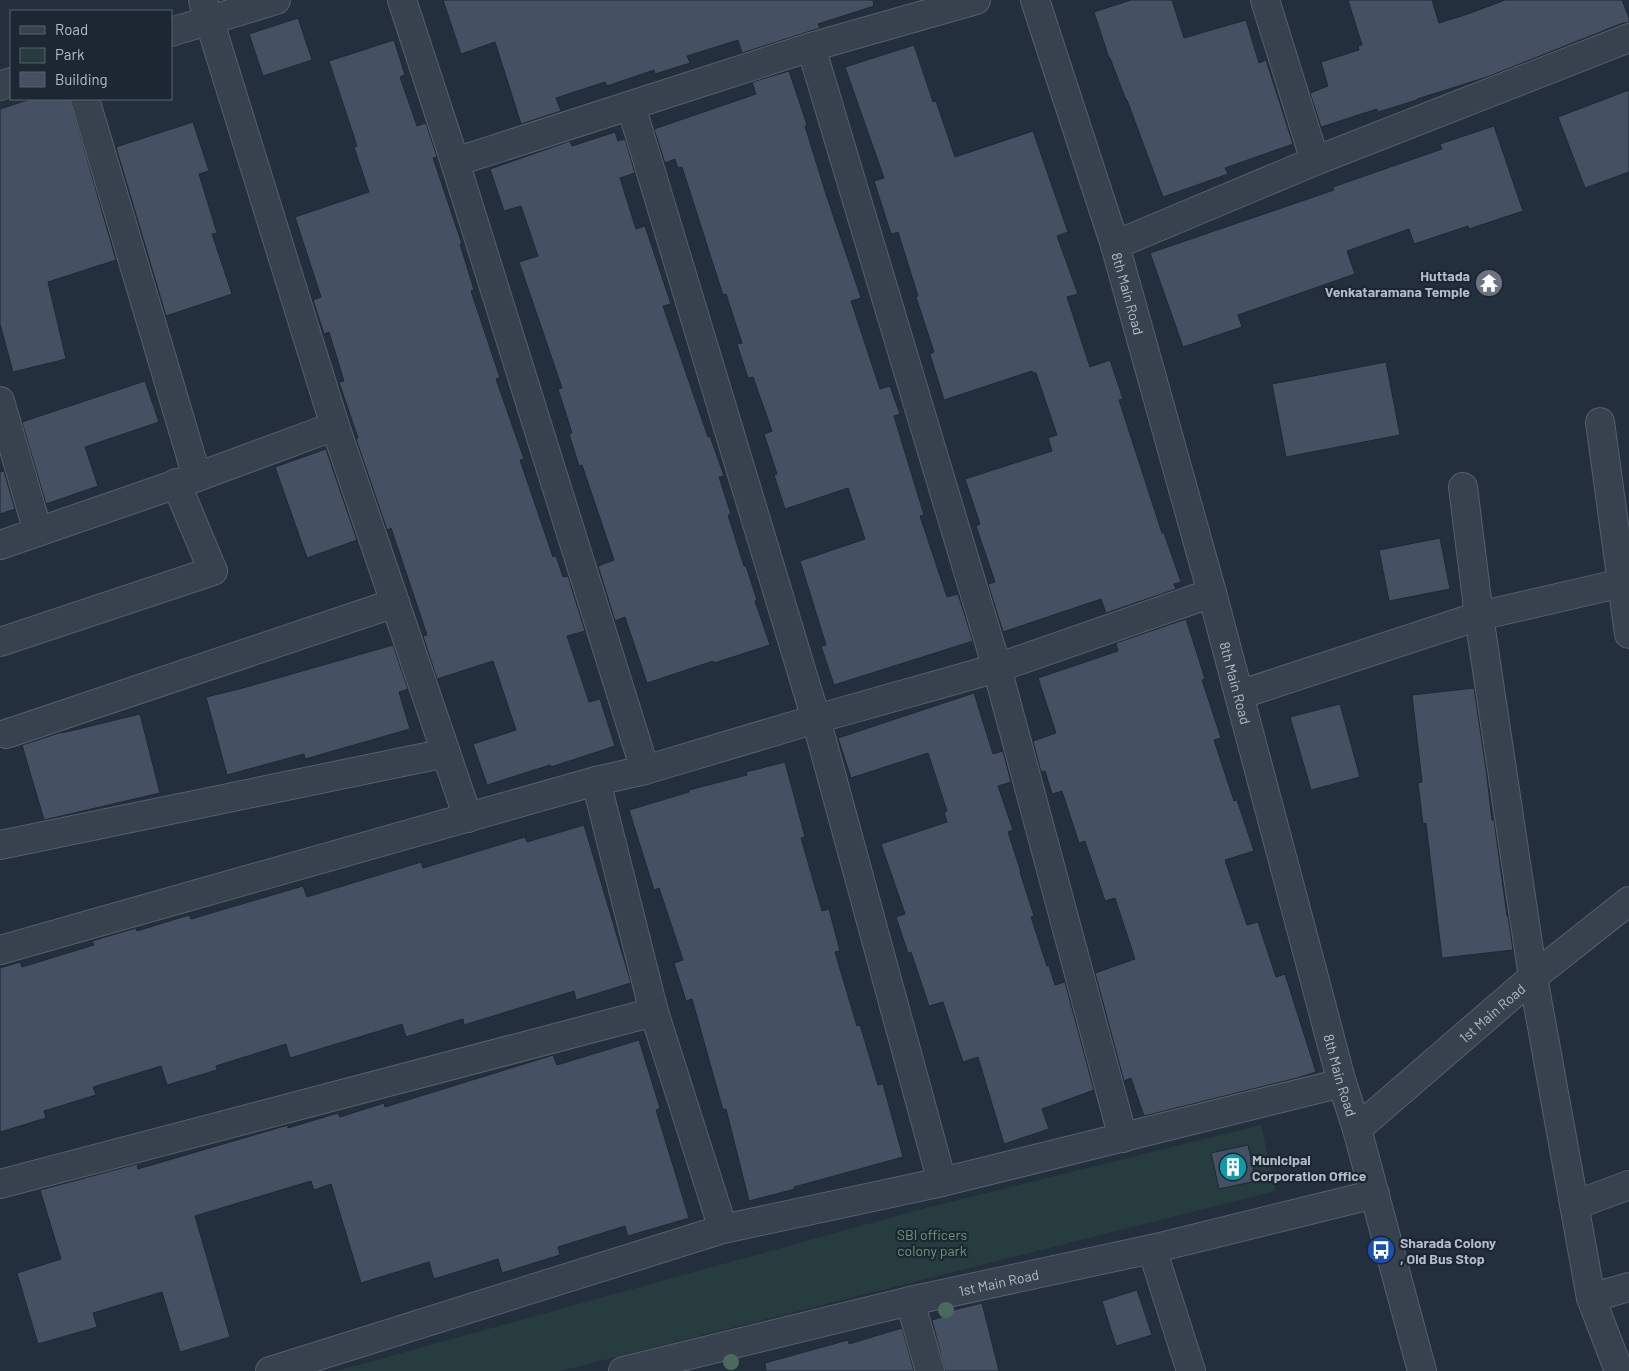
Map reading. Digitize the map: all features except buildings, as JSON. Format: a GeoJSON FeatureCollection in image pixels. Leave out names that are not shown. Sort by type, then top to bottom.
{"type":"FeatureCollection","features":[{"type":"Feature","properties":{"kind":"street"},"geometry":{"type":"LineString","coordinates":[[172,31],[206,10],[276,0]]}},
{"type":"Feature","properties":{"kind":"street"},"geometry":{"type":"LineString","coordinates":[[402,0],[455,162],[645,770]]}},
{"type":"Feature","properties":{"kind":"street"},"geometry":{"type":"LineString","coordinates":[[455,162],[810,47],[976,0]]}},
{"type":"Feature","properties":{"kind":"street","name":"8th Main Road"},"geometry":{"type":"LineString","coordinates":[[1035,0],[1115,245],[1212,593],[1342,1083],[1375,1194],[1422,1371]]}},
{"type":"Feature","properties":{"kind":"street"},"geometry":{"type":"LineString","coordinates":[[1265,0],[1315,161]]}},
{"type":"Feature","properties":{"kind":"street"},"geometry":{"type":"LineString","coordinates":[[206,10],[335,426],[468,818]]}},
{"type":"Feature","properties":{"kind":"street"},"geometry":{"type":"LineString","coordinates":[[1115,245],[1315,161],[1629,38]]}},
{"type":"Feature","properties":{"kind":"street"},"geometry":{"type":"LineString","coordinates":[[810,47],[996,668],[1123,1138]]}},
{"type":"Feature","properties":{"kind":"street"},"geometry":{"type":"LineString","coordinates":[[0,642],[213,571],[186,480],[84,100]]}},
{"type":"Feature","properties":{"kind":"street"},"geometry":{"type":"LineString","coordinates":[[630,106],[816,719],[942,1182]]}},
{"type":"Feature","properties":{"kind":"street"},"geometry":{"type":"LineString","coordinates":[[0,401],[38,532]]}},
{"type":"Feature","properties":{"kind":"street"},"geometry":{"type":"LineString","coordinates":[[1600,422],[1629,634]]}},
{"type":"Feature","properties":{"kind":"street"},"geometry":{"type":"LineString","coordinates":[[0,545],[335,426]]}},
{"type":"Feature","properties":{"kind":"street"},"geometry":{"type":"LineString","coordinates":[[1463,487],[1479,616],[1533,978],[1575,1205],[1590,1298],[1619,1371]]}},
{"type":"Feature","properties":{"kind":"street"},"geometry":{"type":"LineString","coordinates":[[1239,695],[1479,616],[1622,583]]}},
{"type":"Feature","properties":{"kind":"street"},"geometry":{"type":"LineString","coordinates":[[0,950],[596,781],[645,770],[996,668],[1212,593]]}},
{"type":"Feature","properties":{"kind":"street"},"geometry":{"type":"LineString","coordinates":[[6,734],[395,603]]}},
{"type":"Feature","properties":{"kind":"street"},"geometry":{"type":"LineString","coordinates":[[0,846],[446,752]]}},
{"type":"Feature","properties":{"kind":"street"},"geometry":{"type":"LineString","coordinates":[[596,781],[654,1012],[723,1229]]}},
{"type":"Feature","properties":{"kind":"street","name":"1st Main Road"},"geometry":{"type":"LineString","coordinates":[[1357,1130],[1533,978],[1629,901]]}},
{"type":"Feature","properties":{"kind":"street"},"geometry":{"type":"LineString","coordinates":[[0,1184],[654,1012]]}},
{"type":"Feature","properties":{"kind":"street"},"geometry":{"type":"LineString","coordinates":[[270,1371],[723,1229],[942,1182],[1342,1083]]}},
{"type":"Feature","properties":{"kind":"street"},"geometry":{"type":"LineString","coordinates":[[1575,1205],[1629,1185]]}},
{"type":"Feature","properties":{"kind":"street","name":"1st Main Road"},"geometry":{"type":"LineString","coordinates":[[623,1371],[696,1362],[910,1301],[1152,1249],[1375,1194]]}},
{"type":"Feature","properties":{"kind":"street"},"geometry":{"type":"LineString","coordinates":[[1152,1249],[1191,1371]]}},
{"type":"Feature","properties":{"kind":"street"},"geometry":{"type":"LineString","coordinates":[[1590,1298],[1629,1287]]}},
{"type":"Feature","properties":{"kind":"street"},"geometry":{"type":"LineString","coordinates":[[910,1301],[930,1371]]}},
{"type":"Feature","properties":{"kind":"green space","name":"SBI officers colony park"},"geometry":{"type":"Polygon","coordinates":[[[1261,1125],[1276,1191],[560,1371],[336,1371],[922,1209],[1261,1125]]]}},
{"type":"Feature","properties":{"kind":"place","name":"Huttada Venkataramana Temple"},"geometry":{"type":"Point","coordinates":[1489,283]}},
{"type":"Feature","properties":{"kind":"place","name":"Municipal Corporation Office"},"geometry":{"type":"Point","coordinates":[1233,1167]}},
{"type":"Feature","properties":{"kind":"place","name":"Sharada Colony , Old Bus Stop"},"geometry":{"type":"Point","coordinates":[1381,1250]}}]}
